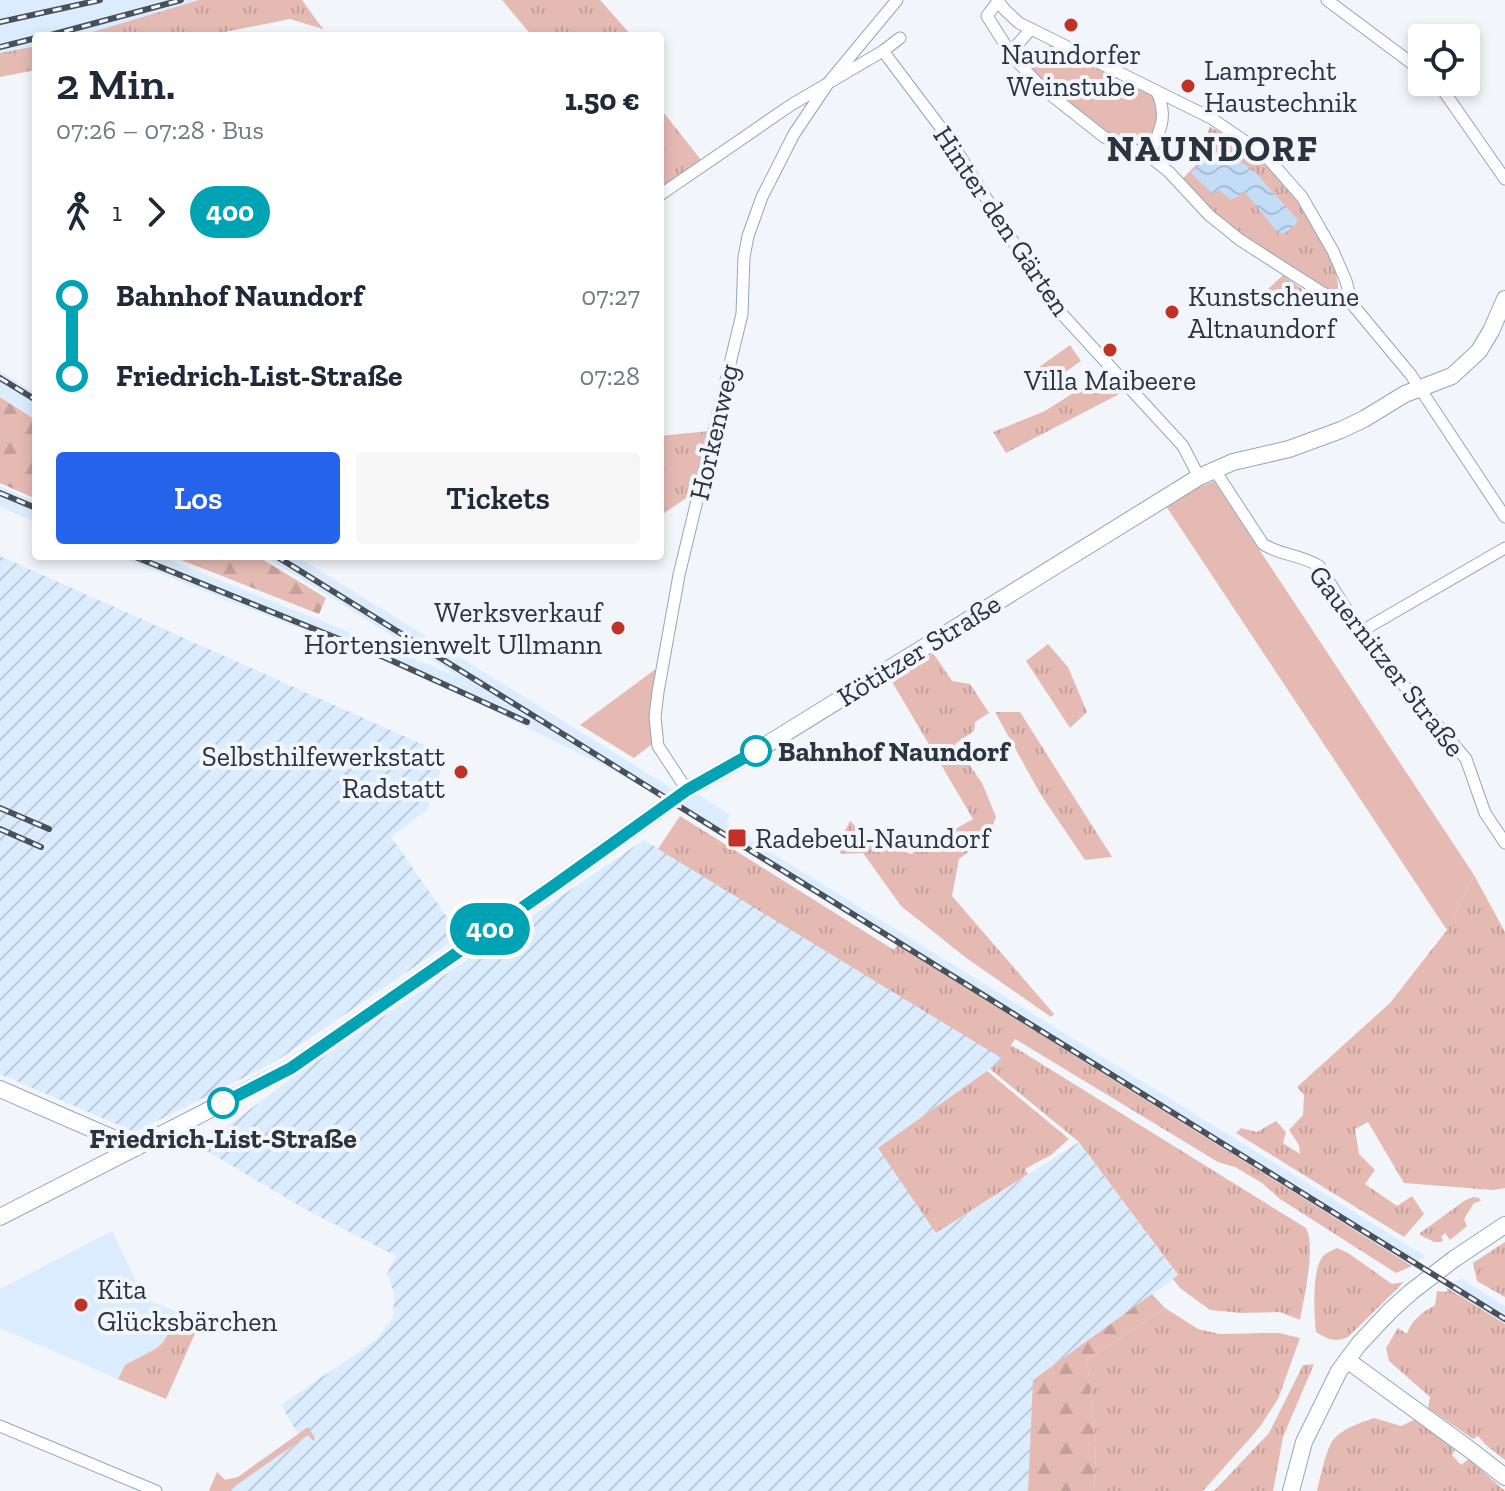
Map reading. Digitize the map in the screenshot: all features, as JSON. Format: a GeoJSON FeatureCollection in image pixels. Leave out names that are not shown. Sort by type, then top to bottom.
{"type":"FeatureCollection","features":[{"type":"Feature","properties":{"kind":"street"},"geometry":{"type":"LineString","coordinates":[[829,82],[897,0]]}},
{"type":"Feature","properties":{"kind":"street"},"geometry":{"type":"LineString","coordinates":[[1352,304],[1321,292],[1240,240],[1210,216],[1169,172],[1149,156],[1104,137],[1042,88],[1010,53],[987,16],[998,0],[1019,23],[1211,118],[1265,155],[1302,197],[1333,251],[1352,304],[1420,389],[1505,517]]}},
{"type":"Feature","properties":{"kind":"street"},"geometry":{"type":"LineString","coordinates":[[1327,0],[1408,61]]}},
{"type":"Feature","properties":{"kind":"street"},"geometry":{"type":"LineString","coordinates":[[1010,53],[1031,29]]}},
{"type":"Feature","properties":{"kind":"street"},"geometry":{"type":"LineString","coordinates":[[664,192],[791,105],[900,38]]}},
{"type":"Feature","properties":{"kind":"street","name":"Hinter den Gärten"},"geometry":{"type":"LineString","coordinates":[[883,51],[950,140],[1047,296],[1207,473]]}},
{"type":"Feature","properties":{"kind":"street","name":"Horkenweg"},"geometry":{"type":"LineString","coordinates":[[687,790],[658,746],[655,717],[679,575],[742,314],[748,236],[762,197],[794,134],[829,82]]}},
{"type":"Feature","properties":{"kind":"street"},"geometry":{"type":"LineString","coordinates":[[1149,156],[1162,125],[1163,112],[1157,92]]}},
{"type":"Feature","properties":{"kind":"street"},"geometry":{"type":"LineString","coordinates":[[1447,96],[1505,179]]}},
{"type":"Feature","properties":{"kind":"street"},"geometry":{"type":"LineString","coordinates":[[1162,125],[1169,117],[1188,107]]}},
{"type":"Feature","properties":{"kind":"street","name":"Kötitzer Straße"},"geometry":{"type":"LineString","coordinates":[[0,1217],[291,1068],[687,790],[758,750],[1207,473],[1329,435],[1364,419],[1405,394],[1452,376],[1479,351],[1505,299]]}},
{"type":"Feature","properties":{"kind":"street","name":"Gauernitzer Straße"},"geometry":{"type":"LineString","coordinates":[[1207,473],[1263,544],[1273,550],[1307,558],[1319,566],[1368,643],[1466,759],[1485,813],[1505,843]]}},
{"type":"Feature","properties":{"kind":"street"},"geometry":{"type":"LineString","coordinates":[[1360,632],[1505,548]]}},
{"type":"Feature","properties":{"kind":"street"},"geometry":{"type":"LineString","coordinates":[[0,1089],[136,1148]]}},
{"type":"Feature","properties":{"kind":"street"},"geometry":{"type":"LineString","coordinates":[[1291,1491],[1304,1442],[1347,1360],[1374,1327],[1411,1292],[1505,1225]]}},
{"type":"Feature","properties":{"kind":"street"},"geometry":{"type":"LineString","coordinates":[[1347,1360],[1505,1477]]}},
{"type":"Feature","properties":{"kind":"street"},"geometry":{"type":"LineString","coordinates":[[0,1426],[156,1491]]}},
{"type":"Feature","properties":{"kind":"shaded area"},"geometry":{"type":"Polygon","coordinates":[[[0,0],[199,0],[93,32],[32,32],[32,47],[0,53],[0,0]]]}},
{"type":"Feature","properties":{"kind":"shaded area"},"geometry":{"type":"Polygon","coordinates":[[[0,371],[32,391],[32,416],[0,396],[0,371]]]}},
{"type":"Feature","properties":{"kind":"shaded area"},"geometry":{"type":"Polygon","coordinates":[[[0,486],[32,500],[32,520],[0,507],[0,486]]]}},
{"type":"Feature","properties":{"kind":"shaded area"},"geometry":{"type":"Polygon","coordinates":[[[0,556],[446,755],[427,810],[391,837],[460,936],[275,1062],[135,1132],[0,1074],[0,556]]]}},
{"type":"Feature","properties":{"kind":"shaded area"},"geometry":{"type":"Polygon","coordinates":[[[128,560],[169,560],[462,679],[270,560],[302,560],[689,799],[697,794],[730,815],[726,824],[738,832],[1425,1256],[1412,1266],[683,811],[605,766],[463,696],[378,659],[128,560]]]}},
{"type":"Feature","properties":{"kind":"shaded area"},"geometry":{"type":"Polygon","coordinates":[[[644,840],[1004,1059],[878,1148],[937,1233],[1079,1142],[1178,1276],[1034,1380],[1028,1491],[209,1491],[217,1472],[225,1480],[238,1477],[298,1434],[281,1405],[376,1340],[393,1317],[394,1293],[387,1274],[396,1256],[305,1209],[200,1147],[282,1085],[644,840]]]}},
{"type":"Feature","properties":{"kind":"shaded area","name":"Kita Glücksbärchen"},"geometry":{"type":"Polygon","coordinates":[[[112,1231],[144,1298],[179,1313],[157,1348],[125,1365],[118,1379],[0,1328],[0,1289],[112,1231]]]}},
{"type":"Feature","properties":{"kind":"shaded area"},"geometry":{"type":"Polygon","coordinates":[[[1461,1278],[1505,1306],[1505,1324],[1447,1288],[1461,1278]]]}},
{"type":"Feature","properties":{"kind":"green space"},"geometry":{"type":"Polygon","coordinates":[[[199,0],[302,0],[323,29],[290,19],[225,32],[92,32],[199,0]]]}},
{"type":"Feature","properties":{"kind":"green space"},"geometry":{"type":"Polygon","coordinates":[[[502,0],[600,0],[628,32],[529,32],[502,0]]]}},
{"type":"Feature","properties":{"kind":"green space"},"geometry":{"type":"Polygon","coordinates":[[[1050,45],[1155,97],[1159,119],[1153,132],[1141,144],[1128,143],[1099,129],[1029,70],[1050,45]]]}},
{"type":"Feature","properties":{"kind":"green space"},"geometry":{"type":"Polygon","coordinates":[[[32,47],[32,71],[0,77],[0,53],[32,47]]]}},
{"type":"Feature","properties":{"kind":"green space"},"geometry":{"type":"Polygon","coordinates":[[[664,113],[701,160],[664,186],[664,113]]]}},
{"type":"Feature","properties":{"kind":"green space"},"geometry":{"type":"Polygon","coordinates":[[[1210,127],[1249,148],[1275,174],[1305,212],[1336,273],[1338,288],[1333,292],[1240,234],[1212,212],[1181,180],[1207,154],[1202,147],[1210,127]]]}},
{"type":"Feature","properties":{"kind":"green space"},"geometry":{"type":"Polygon","coordinates":[[[1283,275],[1302,289],[1301,294],[1283,311],[1265,292],[1283,275]]]}},
{"type":"Feature","properties":{"kind":"green space"},"geometry":{"type":"Polygon","coordinates":[[[1070,345],[1081,361],[1039,390],[1028,375],[1070,345]]]}},
{"type":"Feature","properties":{"kind":"green space"},"geometry":{"type":"Polygon","coordinates":[[[1108,371],[1125,391],[1006,453],[993,432],[1045,411],[1108,371]]]}},
{"type":"Feature","properties":{"kind":"green space"},"geometry":{"type":"Polygon","coordinates":[[[0,397],[32,417],[32,497],[0,483],[0,397]]]}},
{"type":"Feature","properties":{"kind":"green space"},"geometry":{"type":"Polygon","coordinates":[[[709,431],[695,492],[664,513],[664,436],[709,431]]]}},
{"type":"Feature","properties":{"kind":"green space"},"geometry":{"type":"Polygon","coordinates":[[[1214,481],[1474,875],[1447,930],[1166,506],[1214,481]]]}},
{"type":"Feature","properties":{"kind":"green space"},"geometry":{"type":"Polygon","coordinates":[[[181,560],[264,560],[326,598],[319,614],[181,560]]]}},
{"type":"Feature","properties":{"kind":"green space"},"geometry":{"type":"Polygon","coordinates":[[[1048,644],[1068,667],[1087,712],[1070,728],[1026,661],[1048,644]]]}},
{"type":"Feature","properties":{"kind":"green space"},"geometry":{"type":"Polygon","coordinates":[[[933,653],[952,681],[970,684],[989,713],[975,722],[974,731],[955,744],[982,783],[996,817],[988,837],[959,859],[952,896],[1054,1014],[1051,1017],[965,957],[901,906],[863,853],[841,854],[831,838],[843,835],[850,821],[866,836],[911,854],[973,819],[891,680],[933,653]]]}},
{"type":"Feature","properties":{"kind":"green space"},"geometry":{"type":"Polygon","coordinates":[[[657,668],[650,720],[652,744],[634,758],[580,725],[657,668]]]}},
{"type":"Feature","properties":{"kind":"green space"},"geometry":{"type":"Polygon","coordinates":[[[995,712],[1020,712],[1112,857],[1085,860],[1041,795],[995,712]]]}},
{"type":"Feature","properties":{"kind":"green space"},"geometry":{"type":"Polygon","coordinates":[[[680,816],[894,950],[897,945],[1412,1266],[1396,1273],[1280,1199],[1262,1183],[1235,1167],[1218,1162],[1015,1039],[1011,1045],[1306,1228],[1310,1259],[1300,1320],[1280,1312],[1210,1310],[1180,1288],[1173,1279],[1178,1275],[1079,1142],[990,1069],[1003,1059],[658,849],[680,816]]]}},
{"type":"Feature","properties":{"kind":"green space"},"geometry":{"type":"Polygon","coordinates":[[[1474,875],[1505,932],[1505,1188],[1493,1190],[1404,1183],[1368,1122],[1355,1129],[1359,1154],[1375,1170],[1365,1184],[1397,1206],[1412,1196],[1424,1214],[1404,1237],[1236,1133],[1241,1128],[1257,1132],[1276,1121],[1286,1132],[1283,1143],[1300,1154],[1299,1145],[1289,1130],[1303,1115],[1304,1095],[1297,1087],[1390,1003],[1447,930],[1474,875]]]}},
{"type":"Feature","properties":{"kind":"green space"},"geometry":{"type":"Polygon","coordinates":[[[987,1071],[1069,1139],[1051,1155],[1025,1169],[1028,1174],[936,1233],[878,1148],[987,1071]]]}},
{"type":"Feature","properties":{"kind":"green space"},"geometry":{"type":"Polygon","coordinates":[[[1473,1197],[1481,1201],[1474,1203],[1464,1219],[1467,1226],[1450,1240],[1445,1233],[1441,1242],[1420,1235],[1464,1201],[1473,1197]]]}},
{"type":"Feature","properties":{"kind":"green space"},"geometry":{"type":"Polygon","coordinates":[[[1505,1242],[1505,1297],[1477,1281],[1473,1263],[1505,1242]]]}},
{"type":"Feature","properties":{"kind":"green space"},"geometry":{"type":"Polygon","coordinates":[[[1337,1248],[1392,1284],[1404,1282],[1348,1337],[1335,1340],[1316,1332],[1314,1295],[1321,1259],[1337,1248]]]}},
{"type":"Feature","properties":{"kind":"green space"},"geometry":{"type":"Polygon","coordinates":[[[1447,1288],[1505,1324],[1505,1460],[1478,1436],[1473,1439],[1428,1408],[1430,1397],[1389,1361],[1386,1348],[1398,1328],[1407,1334],[1414,1321],[1435,1305],[1437,1291],[1447,1292],[1447,1288]]]}},
{"type":"Feature","properties":{"kind":"green space"},"geometry":{"type":"Polygon","coordinates":[[[1152,1294],[1165,1308],[1087,1360],[1096,1444],[1094,1491],[1028,1491],[1033,1380],[1152,1294]]]}},
{"type":"Feature","properties":{"kind":"green space"},"geometry":{"type":"Polygon","coordinates":[[[1165,1308],[1198,1329],[1220,1334],[1279,1333],[1300,1338],[1278,1399],[1259,1428],[1203,1491],[1094,1491],[1096,1444],[1087,1360],[1165,1308]]]}},
{"type":"Feature","properties":{"kind":"green space"},"geometry":{"type":"Polygon","coordinates":[[[179,1313],[200,1322],[166,1399],[118,1379],[125,1365],[164,1341],[179,1313]]]}},
{"type":"Feature","properties":{"kind":"green space"},"geometry":{"type":"Polygon","coordinates":[[[1314,1364],[1283,1437],[1273,1491],[1214,1491],[1269,1433],[1303,1365],[1314,1364]]]}},
{"type":"Feature","properties":{"kind":"green space"},"geometry":{"type":"Polygon","coordinates":[[[1374,1418],[1401,1426],[1416,1419],[1455,1450],[1452,1455],[1461,1465],[1469,1459],[1505,1491],[1317,1491],[1333,1440],[1347,1429],[1374,1418]]]}},
{"type":"Feature","properties":{"kind":"green space"},"geometry":{"type":"Polygon","coordinates":[[[308,1427],[315,1438],[313,1441],[308,1435],[232,1491],[209,1491],[217,1472],[225,1480],[238,1477],[308,1427]]]}},
{"type":"Feature","properties":{"kind":"water"},"geometry":{"type":"Polygon","coordinates":[[[1215,151],[1237,159],[1256,173],[1298,220],[1294,226],[1284,234],[1278,233],[1245,192],[1231,200],[1219,190],[1213,194],[1191,173],[1215,151]]]}},
{"type":"Feature","properties":{"kind":"railway"},"geometry":{"type":"LineString","coordinates":[[0,22],[100,0]]}},
{"type":"Feature","properties":{"kind":"railway"},"geometry":{"type":"LineString","coordinates":[[62,32],[181,0]]}},
{"type":"Feature","properties":{"kind":"railway"},"geometry":{"type":"LineString","coordinates":[[0,47],[32,39]]}},
{"type":"Feature","properties":{"kind":"railway"},"geometry":{"type":"LineString","coordinates":[[0,378],[32,398]]}},
{"type":"Feature","properties":{"kind":"railway"},"geometry":{"type":"LineString","coordinates":[[0,493],[32,506]]}},
{"type":"Feature","properties":{"kind":"railway"},"geometry":{"type":"LineString","coordinates":[[143,560],[386,658],[527,722]]}},
{"type":"Feature","properties":{"kind":"railway"},"geometry":{"type":"LineString","coordinates":[[282,560],[1505,1319]]}},
{"type":"Feature","properties":{"kind":"railway"},"geometry":{"type":"LineString","coordinates":[[0,808],[49,829]]}},
{"type":"Feature","properties":{"kind":"railway"},"geometry":{"type":"LineString","coordinates":[[0,829],[41,847]]}},
{"type":"Feature","properties":{"kind":"bus line","name":"400"},"geometry":{"type":"LineString","coordinates":[[223,1103],[291,1068],[687,790],[756,751]]}},
{"type":"Feature","properties":{"kind":"place","name":"Naundorfer Weinstube"},"geometry":{"type":"Point","coordinates":[1071,25]}},
{"type":"Feature","properties":{"kind":"place","name":"Lamprecht Haustechnik"},"geometry":{"type":"Point","coordinates":[1188,86]}},
{"type":"Feature","properties":{"kind":"place","name":"Kunstscheune Altnaundorf"},"geometry":{"type":"Point","coordinates":[1172,312]}},
{"type":"Feature","properties":{"kind":"place","name":"Villa Maibeere"},"geometry":{"type":"Point","coordinates":[1110,350]}},
{"type":"Feature","properties":{"kind":"place","name":"Werksverkauf Hortensienwelt Ullmann"},"geometry":{"type":"Point","coordinates":[618,628]}},
{"type":"Feature","properties":{"kind":"place","name":"Bahnhof Naundorf"},"geometry":{"type":"Point","coordinates":[756,751]}},
{"type":"Feature","properties":{"kind":"place","name":"Selbsthilfewerkstatt Radstatt"},"geometry":{"type":"Point","coordinates":[461,772]}},
{"type":"Feature","properties":{"kind":"place","name":"Radebeul-Naundorf"},"geometry":{"type":"Point","coordinates":[737,838]}},
{"type":"Feature","properties":{"kind":"place","name":"Friedrich-List-Straße"},"geometry":{"type":"Point","coordinates":[223,1103]}},
{"type":"Feature","properties":{"kind":"place","name":"Kita Glücksbärchen"},"geometry":{"type":"Point","coordinates":[81,1305]}},
{"type":"Feature","properties":{"kind":"district","name":"NAUNDORF"},"geometry":{"type":"Point","coordinates":[1213,148]}}]}
